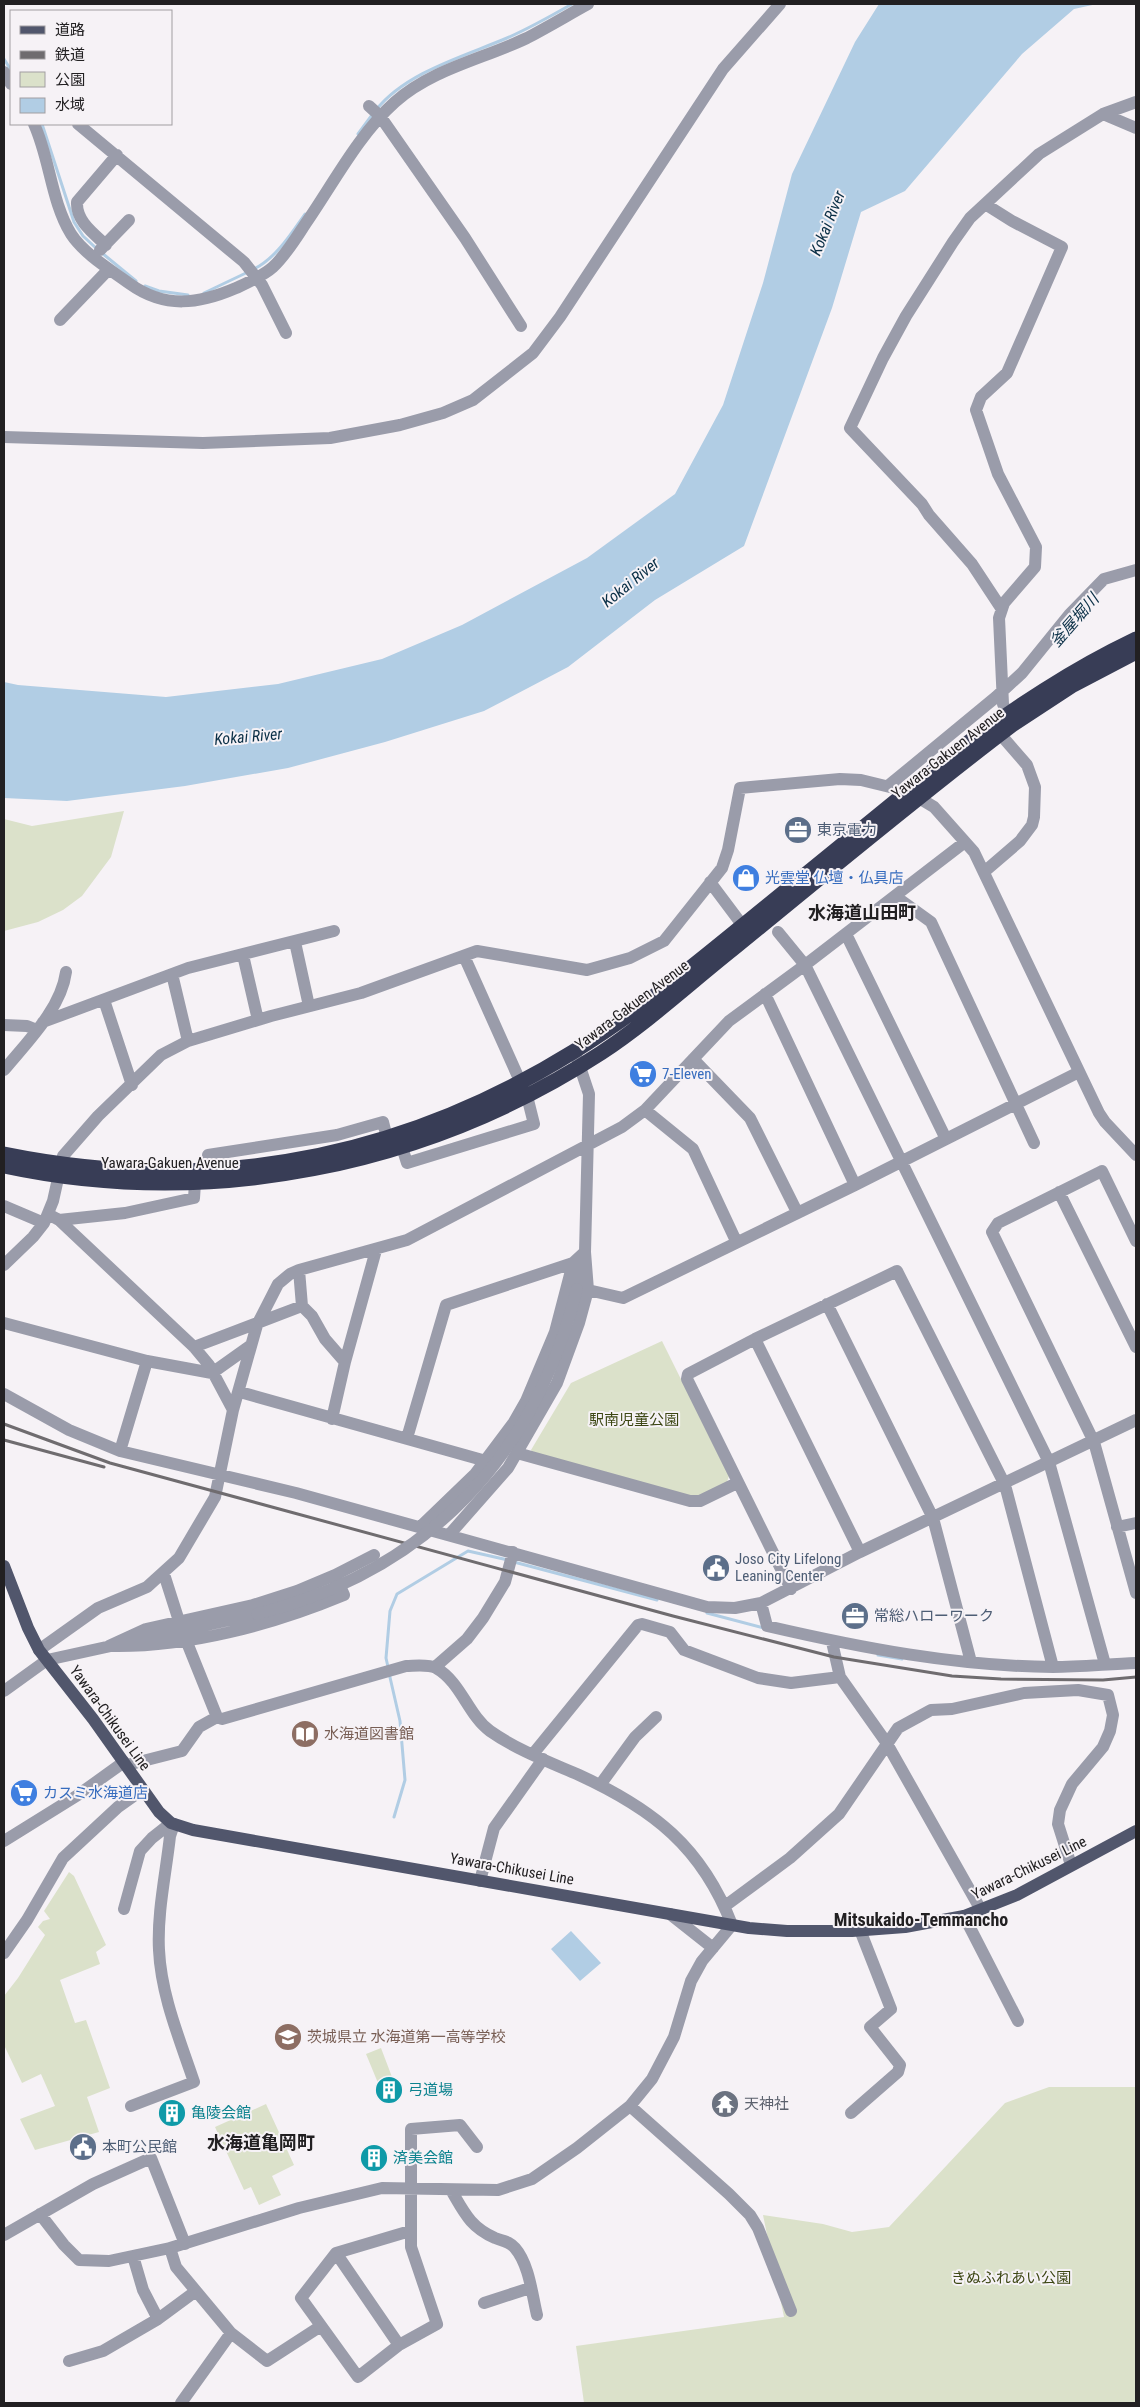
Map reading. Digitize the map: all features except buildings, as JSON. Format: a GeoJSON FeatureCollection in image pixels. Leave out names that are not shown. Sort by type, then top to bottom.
{"type":"FeatureCollection","features":[{"type":"Feature","properties":{"kind":"highway","name":"Yawara-Gakuen Avenue"},"geometry":{"type":"LineString","coordinates":[[4,1154],[112,1183],[195,1183],[249,1180],[387,1138],[484,1100],[574,1052],[628,1015],[703,959],[742,926],[1063,677],[1136,638]]}},
{"type":"Feature","properties":{"kind":"highway","name":"Yawara-Gakuen Avenue"},"geometry":{"type":"LineString","coordinates":[[1009,720],[1136,652]]}},
{"type":"Feature","properties":{"kind":"highway","name":"Yawara-Gakuen Avenue"},"geometry":{"type":"LineString","coordinates":[[4,1166],[59,1170],[150,1171],[293,1167],[342,1163],[402,1147],[452,1130],[526,1096],[580,1066],[632,1031],[913,795]]}},
{"type":"Feature","properties":{"kind":"main road","name":"Yawara-Chikusei Line"},"geometry":{"type":"LineString","coordinates":[[4,1566],[7,1585],[43,1655],[125,1764],[142,1790],[173,1824],[194,1830],[732,1925],[787,1931],[860,1930],[921,1925],[964,1916],[1017,1895],[1136,1831]]}},
{"type":"Feature","properties":{"kind":"street"},"geometry":{"type":"LineString","coordinates":[[116,155],[77,202],[80,217],[90,230],[109,269],[150,297],[173,301],[202,300],[253,274],[273,267],[290,247],[374,111],[439,74],[527,38],[588,4]]}},
{"type":"Feature","properties":{"kind":"street"},"geometry":{"type":"LineString","coordinates":[[4,437],[203,443],[330,438],[400,425],[443,413],[473,400],[533,353],[560,317],[723,69],[780,4]]}},
{"type":"Feature","properties":{"kind":"street"},"geometry":{"type":"LineString","coordinates":[[1001,608],[972,564],[929,515],[922,504],[850,428],[883,358],[928,279],[970,218],[1039,154],[1103,114],[1136,102]]}},
{"type":"Feature","properties":{"kind":"street"},"geometry":{"type":"LineString","coordinates":[[374,111],[465,238],[521,326]]}},
{"type":"Feature","properties":{"kind":"street"},"geometry":{"type":"LineString","coordinates":[[1103,114],[1136,128]]}},
{"type":"Feature","properties":{"kind":"street"},"geometry":{"type":"LineString","coordinates":[[34,125],[42,143],[67,226],[80,244],[99,250]]}},
{"type":"Feature","properties":{"kind":"street"},"geometry":{"type":"LineString","coordinates":[[79,125],[244,262],[262,285],[286,333]]}},
{"type":"Feature","properties":{"kind":"street"},"geometry":{"type":"LineString","coordinates":[[985,204],[1062,247],[1007,374],[977,403],[978,419],[998,474],[1036,547],[1035,567],[1001,608],[998,629],[1002,692],[1009,720]]}},
{"type":"Feature","properties":{"kind":"street"},"geometry":{"type":"LineString","coordinates":[[99,250],[129,220]]}},
{"type":"Feature","properties":{"kind":"street"},"geometry":{"type":"LineString","coordinates":[[60,320],[109,269]]}},
{"type":"Feature","properties":{"kind":"street"},"geometry":{"type":"LineString","coordinates":[[888,786],[1002,692],[1022,673],[1069,616],[1104,579],[1136,570]]}},
{"type":"Feature","properties":{"kind":"street"},"geometry":{"type":"LineString","coordinates":[[984,872],[1020,841],[1032,824],[1034,816],[1036,786],[1027,765],[996,729]]}},
{"type":"Feature","properties":{"kind":"street"},"geometry":{"type":"LineString","coordinates":[[4,1265],[50,1219],[59,1170],[68,1150],[98,1116],[161,1054],[188,1042],[258,1020],[361,993],[477,951],[587,970],[630,958],[664,941],[722,868],[728,850],[740,788],[861,780],[888,786],[913,795],[934,807],[965,842],[984,872],[1079,1072],[1105,1122],[1136,1155]]}},
{"type":"Feature","properties":{"kind":"street"},"geometry":{"type":"LineString","coordinates":[[4,1691],[98,1608],[147,1587],[164,1574],[179,1558],[195,1528],[213,1503],[222,1474],[233,1410],[240,1392],[250,1346],[257,1324],[278,1284],[290,1274],[299,1270],[407,1240],[622,1127],[645,1110],[729,1021],[965,842]]}},
{"type":"Feature","properties":{"kind":"street"},"geometry":{"type":"LineString","coordinates":[[710,882],[742,926]]}},
{"type":"Feature","properties":{"kind":"street"},"geometry":{"type":"LineString","coordinates":[[894,896],[931,922],[1034,1144]]}},
{"type":"Feature","properties":{"kind":"street"},"geometry":{"type":"LineString","coordinates":[[4,1025],[40,1026],[188,968],[334,931]]}},
{"type":"Feature","properties":{"kind":"street"},"geometry":{"type":"LineString","coordinates":[[778,932],[805,965],[1049,1462],[1105,1664]]}},
{"type":"Feature","properties":{"kind":"street"},"geometry":{"type":"LineString","coordinates":[[846,934],[946,1139]]}},
{"type":"Feature","properties":{"kind":"street"},"geometry":{"type":"LineString","coordinates":[[296,942],[309,1006]]}},
{"type":"Feature","properties":{"kind":"street"},"geometry":{"type":"LineString","coordinates":[[242,955],[258,1020]]}},
{"type":"Feature","properties":{"kind":"street"},"geometry":{"type":"LineString","coordinates":[[464,956],[520,1081]]}},
{"type":"Feature","properties":{"kind":"street"},"geometry":{"type":"LineString","coordinates":[[4,1070],[40,1026],[59,995],[66,972]]}},
{"type":"Feature","properties":{"kind":"street"},"geometry":{"type":"LineString","coordinates":[[172,974],[188,1042]]}},
{"type":"Feature","properties":{"kind":"street"},"geometry":{"type":"LineString","coordinates":[[765,994],[855,1185]]}},
{"type":"Feature","properties":{"kind":"street"},"geometry":{"type":"LineString","coordinates":[[104,1000],[132,1084]]}},
{"type":"Feature","properties":{"kind":"street"},"geometry":{"type":"LineString","coordinates":[[449,1535],[495,1484],[515,1456],[561,1372],[583,1289],[589,1094],[574,1052]]}},
{"type":"Feature","properties":{"kind":"street"},"geometry":{"type":"LineString","coordinates":[[693,1059],[750,1118],[797,1212]]}},
{"type":"Feature","properties":{"kind":"street"},"geometry":{"type":"LineString","coordinates":[[583,1289],[623,1298],[736,1241],[855,1185],[1079,1072]]}},
{"type":"Feature","properties":{"kind":"street"},"geometry":{"type":"LineString","coordinates":[[402,1147],[407,1163],[534,1124],[526,1096]]}},
{"type":"Feature","properties":{"kind":"street"},"geometry":{"type":"LineString","coordinates":[[645,1110],[693,1149],[736,1241]]}},
{"type":"Feature","properties":{"kind":"street"},"geometry":{"type":"LineString","coordinates":[[209,1170],[208,1155],[337,1136],[383,1122],[387,1138]]}},
{"type":"Feature","properties":{"kind":"street"},"geometry":{"type":"LineString","coordinates":[[289,1144],[293,1167]]}},
{"type":"Feature","properties":{"kind":"street"},"geometry":{"type":"LineString","coordinates":[[1136,1241],[1102,1171],[998,1223],[992,1232],[1094,1442],[1136,1594]]}},
{"type":"Feature","properties":{"kind":"street"},"geometry":{"type":"LineString","coordinates":[[4,1206],[50,1219],[125,1213],[194,1198],[195,1183]]}},
{"type":"Feature","properties":{"kind":"street"},"geometry":{"type":"LineString","coordinates":[[1059,1192],[1136,1347]]}},
{"type":"Feature","properties":{"kind":"street"},"geometry":{"type":"LineString","coordinates":[[50,1219],[194,1347],[209,1365],[233,1410]]}},
{"type":"Feature","properties":{"kind":"street"},"geometry":{"type":"LineString","coordinates":[[332,1419],[345,1362],[376,1250]]}},
{"type":"Feature","properties":{"kind":"street"},"geometry":{"type":"LineString","coordinates":[[408,1438],[446,1305],[573,1263],[585,1252]]}},
{"type":"Feature","properties":{"kind":"street"},"geometry":{"type":"LineString","coordinates":[[420,1527],[457,1493],[486,1461],[514,1422],[542,1366],[555,1332],[573,1263]]}},
{"type":"Feature","properties":{"kind":"street"},"geometry":{"type":"LineString","coordinates":[[299,1270],[302,1306],[345,1362]]}},
{"type":"Feature","properties":{"kind":"street"},"geometry":{"type":"LineString","coordinates":[[790,1589],[687,1379],[688,1374],[897,1270],[1005,1485],[1053,1667]]}},
{"type":"Feature","properties":{"kind":"street"},"geometry":{"type":"LineString","coordinates":[[43,1655],[108,1646],[257,1614],[319,1596],[369,1572],[409,1546],[464,1500],[502,1455],[533,1407],[558,1354],[583,1289]]}},
{"type":"Feature","properties":{"kind":"street"},"geometry":{"type":"LineString","coordinates":[[827,1304],[933,1518],[971,1662]]}},
{"type":"Feature","properties":{"kind":"street"},"geometry":{"type":"LineString","coordinates":[[194,1347],[302,1306]]}},
{"type":"Feature","properties":{"kind":"street"},"geometry":{"type":"LineString","coordinates":[[4,1323],[147,1360],[212,1373],[250,1346]]}},
{"type":"Feature","properties":{"kind":"street"},"geometry":{"type":"LineString","coordinates":[[755,1339],[860,1552]]}},
{"type":"Feature","properties":{"kind":"street"},"geometry":{"type":"LineString","coordinates":[[120,1451],[147,1360]]}},
{"type":"Feature","properties":{"kind":"street"},"geometry":{"type":"LineString","coordinates":[[240,1392],[486,1461],[515,1456],[690,1501],[700,1501],[737,1483]]}},
{"type":"Feature","properties":{"kind":"street"},"geometry":{"type":"LineString","coordinates":[[4,1394],[69,1430],[120,1451],[222,1474],[513,1552],[708,1608],[734,1608],[760,1603],[860,1552],[1005,1485],[1136,1420]]}},
{"type":"Feature","properties":{"kind":"street"},"geometry":{"type":"LineString","coordinates":[[1117,1527],[1136,1523]]}},
{"type":"Feature","properties":{"kind":"street"},"geometry":{"type":"LineString","coordinates":[[435,1667],[467,1639],[483,1618],[505,1582],[513,1552]]}},
{"type":"Feature","properties":{"kind":"street"},"geometry":{"type":"LineString","coordinates":[[108,1646],[146,1629],[268,1601],[334,1575],[374,1555]]}},
{"type":"Feature","properties":{"kind":"street"},"geometry":{"type":"LineString","coordinates":[[164,1574],[179,1621]]}},
{"type":"Feature","properties":{"kind":"street"},"geometry":{"type":"LineString","coordinates":[[108,1646],[145,1647],[271,1622],[344,1595],[334,1575]]}},
{"type":"Feature","properties":{"kind":"street"},"geometry":{"type":"LineString","coordinates":[[760,1603],[767,1626],[882,1652],[971,1662],[1053,1667],[1136,1663]]}},
{"type":"Feature","properties":{"kind":"street"},"geometry":{"type":"LineString","coordinates":[[480,1881],[494,1828],[538,1757],[638,1625],[642,1624],[670,1632],[684,1650],[758,1678],[791,1683],[840,1677]]}},
{"type":"Feature","properties":{"kind":"street"},"geometry":{"type":"LineString","coordinates":[[186,1640],[217,1717]]}},
{"type":"Feature","properties":{"kind":"street"},"geometry":{"type":"LineString","coordinates":[[832,1642],[840,1677],[886,1742],[981,1910]]}},
{"type":"Feature","properties":{"kind":"street"},"geometry":{"type":"LineString","coordinates":[[4,1841],[125,1764],[182,1751],[199,1727],[217,1717],[222,1719],[406,1666],[435,1667],[450,1679],[473,1714],[489,1730],[538,1757],[600,1785],[639,1806],[666,1826],[684,1843],[725,1906],[732,1925],[712,1948],[691,1981],[674,2037],[661,2065],[630,2106],[577,2148],[532,2179],[498,2190],[452,2190],[412,2187],[382,2188],[326,2201],[185,2244],[109,2261],[79,2260],[64,2245],[40,2214]]}},
{"type":"Feature","properties":{"kind":"street"},"geometry":{"type":"LineString","coordinates":[[725,1906],[777,1868],[834,1820],[848,1804],[886,1742],[898,1728],[931,1710],[952,1709],[1024,1693],[1078,1690],[1108,1695],[1113,1715],[1110,1731],[1103,1747],[1072,1784],[1060,1810],[1058,1824],[1071,1865]]}},
{"type":"Feature","properties":{"kind":"street"},"geometry":{"type":"LineString","coordinates":[[600,1785],[635,1737],[656,1716]]}},
{"type":"Feature","properties":{"kind":"street"},"geometry":{"type":"LineString","coordinates":[[4,1953],[27,1920],[63,1858],[118,1807],[142,1790]]}},
{"type":"Feature","properties":{"kind":"street"},"geometry":{"type":"LineString","coordinates":[[124,1909],[140,1851],[173,1824]]}},
{"type":"Feature","properties":{"kind":"street"},"geometry":{"type":"LineString","coordinates":[[131,2106],[194,2082],[169,2007],[160,1964],[160,1923],[173,1824]]}},
{"type":"Feature","properties":{"kind":"street"},"geometry":{"type":"LineString","coordinates":[[668,1913],[685,1924],[712,1948]]}},
{"type":"Feature","properties":{"kind":"street"},"geometry":{"type":"LineString","coordinates":[[964,1916],[1018,2020]]}},
{"type":"Feature","properties":{"kind":"street"},"geometry":{"type":"LineString","coordinates":[[852,2113],[898,2072],[900,2064],[870,2027],[891,2009],[860,1930]]}},
{"type":"Feature","properties":{"kind":"street"},"geometry":{"type":"LineString","coordinates":[[630,2106],[750,2215],[758,2228],[791,2311]]}},
{"type":"Feature","properties":{"kind":"street"},"geometry":{"type":"LineString","coordinates":[[410,2231],[336,2253],[301,2298],[358,2377],[399,2345],[437,2324],[411,2247],[411,2129],[460,2125],[477,2147]]}},
{"type":"Feature","properties":{"kind":"street"},"geometry":{"type":"LineString","coordinates":[[4,2235],[109,2175],[151,2158],[185,2244]]}},
{"type":"Feature","properties":{"kind":"street"},"geometry":{"type":"LineString","coordinates":[[452,2190],[468,2220],[494,2237],[510,2242],[517,2250],[522,2258],[537,2315]]}},
{"type":"Feature","properties":{"kind":"street"},"geometry":{"type":"LineString","coordinates":[[170,2248],[176,2268],[231,2333],[267,2361],[321,2326]]}},
{"type":"Feature","properties":{"kind":"street"},"geometry":{"type":"LineString","coordinates":[[336,2253],[399,2345]]}},
{"type":"Feature","properties":{"kind":"street"},"geometry":{"type":"LineString","coordinates":[[133,2256],[142,2290],[158,2319]]}},
{"type":"Feature","properties":{"kind":"street"},"geometry":{"type":"LineString","coordinates":[[484,2303],[530,2288]]}},
{"type":"Feature","properties":{"kind":"street"},"geometry":{"type":"LineString","coordinates":[[69,2361],[103,2350],[158,2319],[196,2291]]}},
{"type":"Feature","properties":{"kind":"street"},"geometry":{"type":"LineString","coordinates":[[181,2403],[231,2333]]}},
{"type":"Feature","properties":{"kind":"green space"},"geometry":{"type":"Polygon","coordinates":[[[124,811],[111,857],[82,896],[63,910],[38,922],[4,931],[4,819],[32,826],[124,811]]]}},
{"type":"Feature","properties":{"kind":"green space","name":"駅南児童公園"},"geometry":{"type":"Polygon","coordinates":[[[662,1341],[729,1476],[727,1482],[695,1498],[532,1452],[531,1450],[571,1383],[662,1341]]]}},
{"type":"Feature","properties":{"kind":"green space"},"geometry":{"type":"Polygon","coordinates":[[[69,1872],[74,1876],[106,1945],[96,1952],[100,1964],[60,1980],[75,2023],[86,2020],[110,2088],[87,2097],[99,2132],[35,2150],[20,2119],[55,2106],[41,2074],[22,2083],[4,2045],[4,1996],[18,1978],[45,1935],[38,1927],[43,1921],[50,1919],[44,1911],[69,1872]]]}},
{"type":"Feature","properties":{"kind":"green space"},"geometry":{"type":"Polygon","coordinates":[[[381,2048],[392,2077],[378,2083],[366,2054],[381,2048]]]}},
{"type":"Feature","properties":{"kind":"green space","name":"きぬふれあい公園"},"geometry":{"type":"Polygon","coordinates":[[[1049,2087],[1136,2087],[1136,2403],[584,2403],[576,2346],[784,2317],[763,2215],[823,2224],[852,2232],[889,2227],[1005,2103],[1049,2087]]]}},
{"type":"Feature","properties":{"kind":"green space"},"geometry":{"type":"Polygon","coordinates":[[[266,2104],[294,2165],[272,2176],[281,2195],[259,2205],[251,2187],[244,2190],[215,2127],[266,2104]]]}},
{"type":"Feature","properties":{"kind":"water","name":"Kokai River"},"geometry":{"type":"Polygon","coordinates":[[[879,4],[1097,4],[1074,9],[1022,54],[905,191],[861,212],[832,308],[744,546],[655,600],[568,667],[484,711],[385,742],[288,768],[185,786],[67,801],[4,798],[4,682],[18,685],[166,697],[278,684],[382,659],[462,625],[587,558],[675,494],[723,405],[763,283],[792,174],[855,42],[879,4]]]}},
{"type":"Feature","properties":{"kind":"water"},"geometry":{"type":"Polygon","coordinates":[[[571,1931],[601,1963],[580,1981],[551,1949],[571,1931]]]}},
{"type":"Feature","properties":{"kind":"waterway"},"geometry":{"type":"LineString","coordinates":[[376,110],[403,85],[420,75],[437,66],[516,34],[572,4]]}},
{"type":"Feature","properties":{"kind":"waterway"},"geometry":{"type":"LineString","coordinates":[[4,59],[10,68]]}},
{"type":"Feature","properties":{"kind":"waterway"},"geometry":{"type":"LineString","coordinates":[[358,134],[372,115]]}},
{"type":"Feature","properties":{"kind":"waterway"},"geometry":{"type":"LineString","coordinates":[[42,125],[74,222],[83,236],[97,249]]}},
{"type":"Feature","properties":{"kind":"waterway"},"geometry":{"type":"LineString","coordinates":[[254,269],[276,252],[305,214]]}},
{"type":"Feature","properties":{"kind":"waterway"},"geometry":{"type":"LineString","coordinates":[[102,253],[136,281]]}},
{"type":"Feature","properties":{"kind":"waterway"},"geometry":{"type":"LineString","coordinates":[[204,293],[248,272]]}},
{"type":"Feature","properties":{"kind":"waterway"},"geometry":{"type":"LineString","coordinates":[[145,286],[159,291],[188,295]]}},
{"type":"Feature","properties":{"kind":"waterway"},"geometry":{"type":"LineString","coordinates":[[388,1667],[386,1658],[390,1611],[397,1594],[468,1551],[508,1560]]}},
{"type":"Feature","properties":{"kind":"waterway"},"geometry":{"type":"LineString","coordinates":[[514,1562],[657,1600]]}},
{"type":"Feature","properties":{"kind":"waterway"},"geometry":{"type":"LineString","coordinates":[[707,1613],[764,1628]]}},
{"type":"Feature","properties":{"kind":"waterway"},"geometry":{"type":"LineString","coordinates":[[878,1655],[902,1659]]}},
{"type":"Feature","properties":{"kind":"waterway"},"geometry":{"type":"LineString","coordinates":[[389,1673],[400,1721],[405,1780],[394,1817]]}},
{"type":"Feature","properties":{"kind":"railway"},"geometry":{"type":"LineString","coordinates":[[4,1424],[110,1463],[673,1616],[834,1657],[952,1676],[1001,1679],[1103,1680],[1136,1677]]}},
{"type":"Feature","properties":{"kind":"railway"},"geometry":{"type":"LineString","coordinates":[[4,1440],[104,1467]]}},
{"type":"Feature","properties":{"kind":"place","name":"東京電力"},"geometry":{"type":"Point","coordinates":[798,830]}},
{"type":"Feature","properties":{"kind":"place","name":"光雲堂 仏壇・仏具店"},"geometry":{"type":"Point","coordinates":[746,878]}},
{"type":"Feature","properties":{"kind":"place","name":"7-Eleven"},"geometry":{"type":"Point","coordinates":[643,1074]}},
{"type":"Feature","properties":{"kind":"place","name":"Joso City Lifelong Leaning Center"},"geometry":{"type":"Point","coordinates":[716,1568]}},
{"type":"Feature","properties":{"kind":"place","name":"常総ハローワーク"},"geometry":{"type":"Point","coordinates":[855,1616]}},
{"type":"Feature","properties":{"kind":"place","name":"水海道図書館"},"geometry":{"type":"Point","coordinates":[305,1734]}},
{"type":"Feature","properties":{"kind":"place","name":"カスミ水海道店"},"geometry":{"type":"Point","coordinates":[24,1793]}},
{"type":"Feature","properties":{"kind":"place","name":"茨城県立 水海道第一高等学校"},"geometry":{"type":"Point","coordinates":[288,2037]}},
{"type":"Feature","properties":{"kind":"place","name":"弓道場"},"geometry":{"type":"Point","coordinates":[389,2090]}},
{"type":"Feature","properties":{"kind":"place","name":"天神社"},"geometry":{"type":"Point","coordinates":[725,2104]}},
{"type":"Feature","properties":{"kind":"place","name":"亀陵会館"},"geometry":{"type":"Point","coordinates":[172,2113]}},
{"type":"Feature","properties":{"kind":"place","name":"本町公民館"},"geometry":{"type":"Point","coordinates":[83,2147]}},
{"type":"Feature","properties":{"kind":"place","name":"済美会館"},"geometry":{"type":"Point","coordinates":[374,2158]}},
{"type":"Feature","properties":{"kind":"district","name":"水海道山田町"},"geometry":{"type":"Point","coordinates":[862,913]}},
{"type":"Feature","properties":{"kind":"district","name":"Mitsukaido-Temmancho"},"geometry":{"type":"Point","coordinates":[921,1920]}},
{"type":"Feature","properties":{"kind":"district","name":"水海道亀岡町"},"geometry":{"type":"Point","coordinates":[261,2143]}},
{"type":"Feature","properties":{"kind":"water label","name":"釜屋堀川"},"geometry":{"type":"Point","coordinates":[1074,620]}}]}
